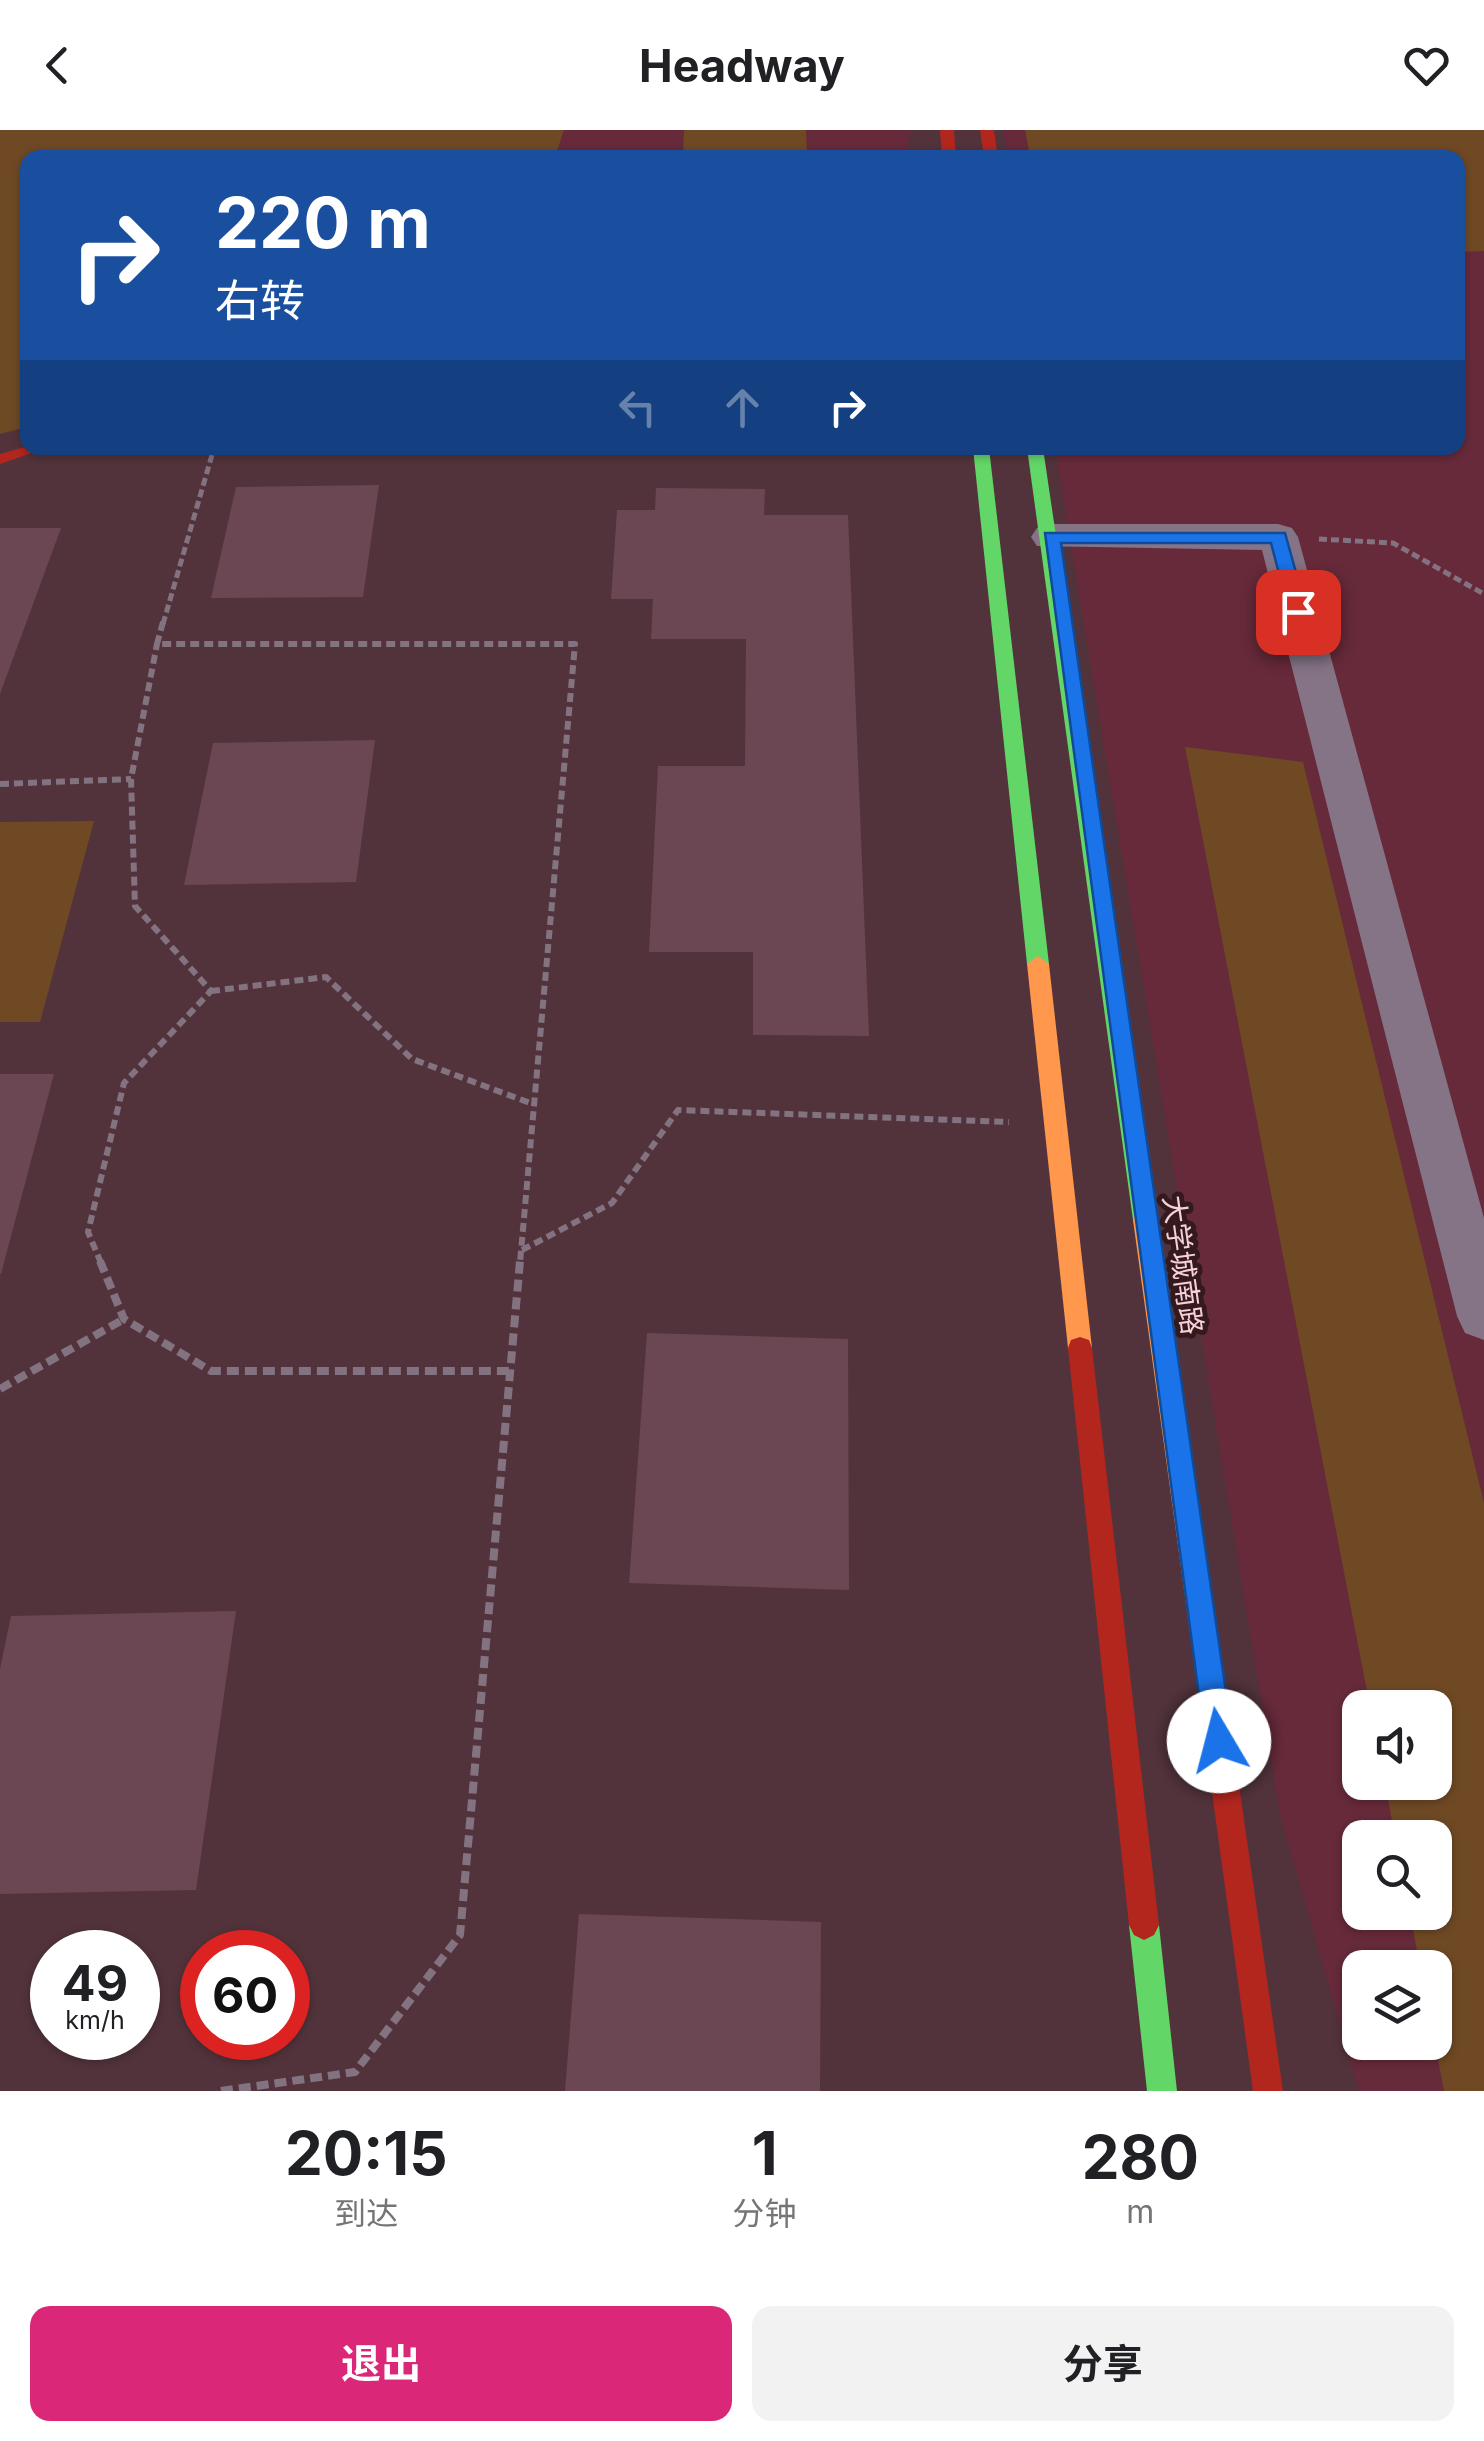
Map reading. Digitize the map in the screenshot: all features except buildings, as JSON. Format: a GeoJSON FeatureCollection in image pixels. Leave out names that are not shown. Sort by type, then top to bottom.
{"type":"FeatureCollection","features":[{"type":"Feature","properties":{"kind":"main road"},"geometry":{"type":"LineString","coordinates":[[982,455],[1162,2091]]}},
{"type":"Feature","properties":{"kind":"main road","name":"大学城南路"},"geometry":{"type":"LineString","coordinates":[[1036,455],[1051,537],[1268,2091]]}},
{"type":"Feature","properties":{"kind":"street"},"geometry":{"type":"LineString","coordinates":[[1051,537],[1278,537],[1484,1316]]}},
{"type":"Feature","properties":{"kind":"path"},"geometry":{"type":"LineString","coordinates":[[211,992],[135,906],[131,779],[157,644],[212,455]]}},
{"type":"Feature","properties":{"kind":"path"},"geometry":{"type":"LineString","coordinates":[[1278,537],[1393,543],[1484,594]]}},
{"type":"Feature","properties":{"kind":"path"},"geometry":{"type":"LineString","coordinates":[[157,644],[575,644],[460,1935],[355,2072],[221,2091]]}},
{"type":"Feature","properties":{"kind":"path"},"geometry":{"type":"LineString","coordinates":[[0,784],[131,779]]}},
{"type":"Feature","properties":{"kind":"path"},"geometry":{"type":"LineString","coordinates":[[510,1371],[211,1371],[124,1319],[88,1232],[124,1083],[211,992],[326,977],[412,1058],[534,1104]]}},
{"type":"Feature","properties":{"kind":"path"},"geometry":{"type":"LineString","coordinates":[[521,1251],[612,1204],[678,1110],[1053,1123]]}},
{"type":"Feature","properties":{"kind":"path"},"geometry":{"type":"LineString","coordinates":[[0,1389],[124,1319]]}},
{"type":"Feature","properties":{"kind":"shaded area"},"geometry":{"type":"Polygon","coordinates":[[[0,130],[564,130],[557,150],[20,150],[20,429],[0,434],[0,130]]]}},
{"type":"Feature","properties":{"kind":"shaded area"},"geometry":{"type":"Polygon","coordinates":[[[564,130],[911,130],[907,150],[558,150],[564,130]]]}},
{"type":"Feature","properties":{"kind":"shaded area"},"geometry":{"type":"Polygon","coordinates":[[[684,130],[806,130],[807,150],[683,150],[684,130]]]}},
{"type":"Feature","properties":{"kind":"shaded area"},"geometry":{"type":"Polygon","coordinates":[[[1003,130],[1484,130],[1484,2091],[1359,2091],[1350,2060],[1452,2060],[1452,1950],[1342,1950],[1342,2032],[1280,1815],[1056,455],[1465,455],[1465,150],[1007,150],[1003,130]]]}},
{"type":"Feature","properties":{"kind":"shaded area"},"geometry":{"type":"Polygon","coordinates":[[[1025,130],[1484,130],[1484,251],[1465,252],[1465,150],[1029,150],[1025,130]]]}},
{"type":"Feature","properties":{"kind":"shaded area"},"geometry":{"type":"Polygon","coordinates":[[[1185,747],[1303,762],[1484,1503],[1484,2091],[1444,2091],[1438,2060],[1452,2060],[1452,1950],[1417,1950],[1413,1930],[1452,1930],[1452,1820],[1392,1820],[1388,1800],[1452,1800],[1452,1690],[1367,1690],[1185,747]]]}},
{"type":"Feature","properties":{"kind":"shaded area"},"geometry":{"type":"Polygon","coordinates":[[[94,821],[40,1022],[0,1022],[0,822],[94,821]]]}},
{"type":"Feature","properties":{"kind":"traffic: fast"},"geometry":{"type":"LineString","coordinates":[[982,455],[1038,964]]}},
{"type":"Feature","properties":{"kind":"traffic: fast"},"geometry":{"type":"LineString","coordinates":[[1036,455],[1145,1220]]}},
{"type":"Feature","properties":{"kind":"traffic: fast"},"geometry":{"type":"LineString","coordinates":[[1144,1925],[1162,2091]]}},
{"type":"Feature","properties":{"kind":"traffic: slow"},"geometry":{"type":"LineString","coordinates":[[1038,964],[1080,1348]]}},
{"type":"Feature","properties":{"kind":"traffic: slow"},"geometry":{"type":"LineString","coordinates":[[1145,1220],[1225,1785]]}},
{"type":"Feature","properties":{"kind":"traffic: jam"},"geometry":{"type":"LineString","coordinates":[[947,130],[948,150]]}},
{"type":"Feature","properties":{"kind":"traffic: jam"},"geometry":{"type":"LineString","coordinates":[[987,130],[990,150]]}},
{"type":"Feature","properties":{"kind":"traffic: jam"},"geometry":{"type":"LineString","coordinates":[[0,459],[20,453]]}},
{"type":"Feature","properties":{"kind":"traffic: jam"},"geometry":{"type":"LineString","coordinates":[[1080,1348],[1144,1925]]}},
{"type":"Feature","properties":{"kind":"traffic: jam"},"geometry":{"type":"LineString","coordinates":[[1225,1785],[1268,2091]]}},
{"type":"Feature","properties":{"kind":"route"},"geometry":{"type":"LineString","coordinates":[[1219,1741],[1051,537],[1278,537],[1298,612]]}}]}
